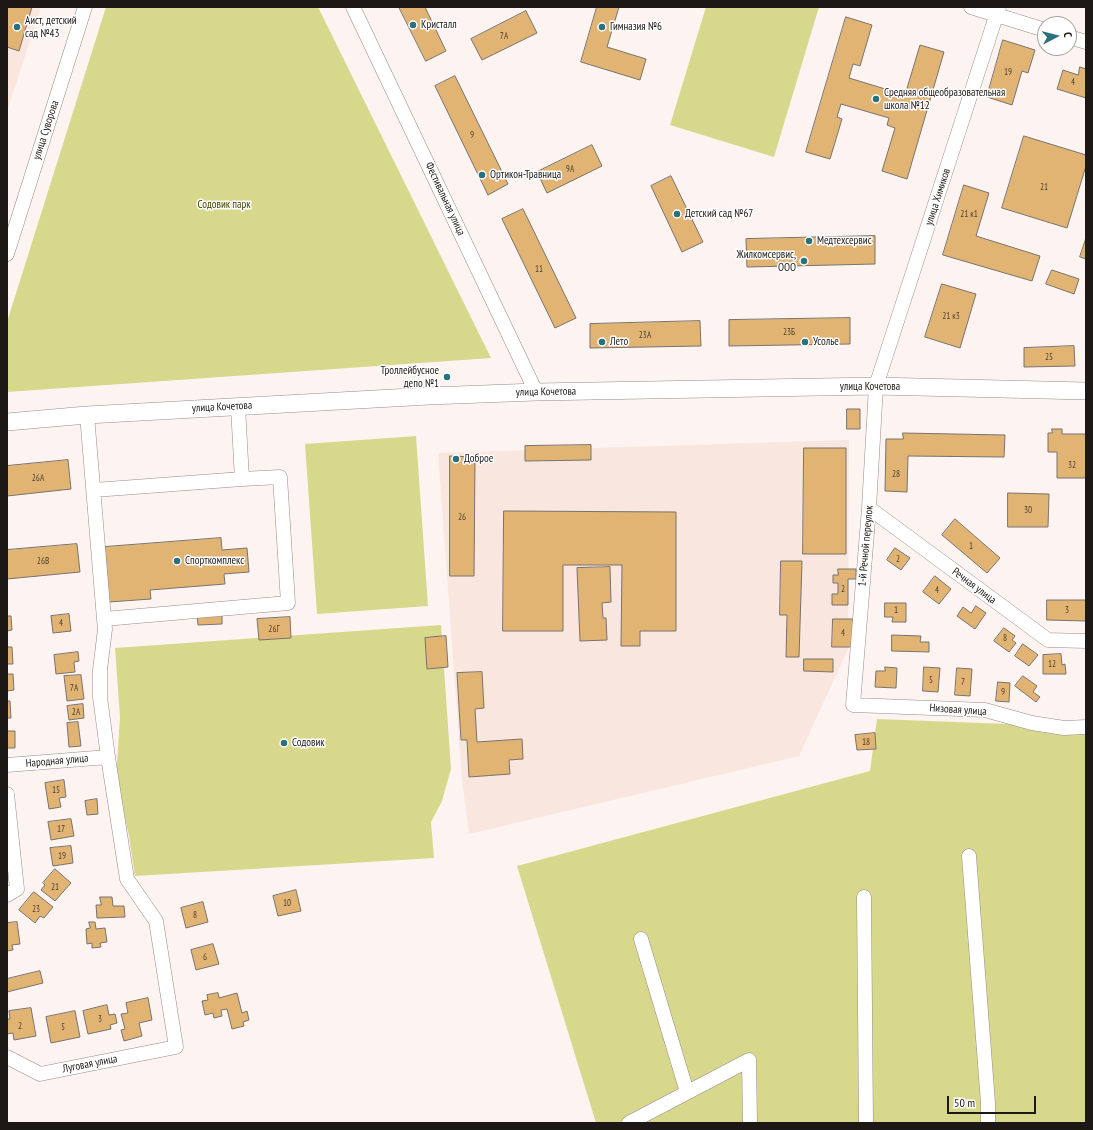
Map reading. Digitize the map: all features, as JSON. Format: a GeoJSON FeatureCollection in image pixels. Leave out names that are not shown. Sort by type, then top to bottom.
{"type":"FeatureCollection","features":[{"type":"Feature","properties":{"kind":"main road","name":"улица Кочетова"},"geometry":{"type":"LineString","coordinates":[[7,422],[87,415],[238,406],[536,392],[876,386],[1086,391]]}},
{"type":"Feature","properties":{"kind":"street","name":"улица Суворова"},"geometry":{"type":"LineString","coordinates":[[7,254],[10,235],[85,7]]}},
{"type":"Feature","properties":{"kind":"street","name":"Фестивальная улица"},"geometry":{"type":"LineString","coordinates":[[353,7],[536,392]]}},
{"type":"Feature","properties":{"kind":"street"},"geometry":{"type":"LineString","coordinates":[[971,7],[998,11],[1037,27]]}},
{"type":"Feature","properties":{"kind":"street","name":"улица Химиков"},"geometry":{"type":"LineString","coordinates":[[876,386],[998,11]]}},
{"type":"Feature","properties":{"kind":"street","name":"1-й Речной переулок"},"geometry":{"type":"LineString","coordinates":[[852,705],[869,508],[876,386]]}},
{"type":"Feature","properties":{"kind":"street"},"geometry":{"type":"LineString","coordinates":[[238,406],[242,479]]}},
{"type":"Feature","properties":{"kind":"street"},"geometry":{"type":"LineString","coordinates":[[87,415],[105,628],[100,670],[100,697],[108,757]]}},
{"type":"Feature","properties":{"kind":"street"},"geometry":{"type":"LineString","coordinates":[[94,490],[280,477],[288,603],[104,619]]}},
{"type":"Feature","properties":{"kind":"street","name":"Речная улица"},"geometry":{"type":"LineString","coordinates":[[869,508],[1048,640],[1086,641]]}},
{"type":"Feature","properties":{"kind":"street","name":"Низовая улица"},"geometry":{"type":"LineString","coordinates":[[852,705],[985,710],[1032,723],[1064,728],[1086,727]]}},
{"type":"Feature","properties":{"kind":"street","name":"Народная улица"},"geometry":{"type":"LineString","coordinates":[[7,765],[108,757]]}},
{"type":"Feature","properties":{"kind":"street","name":"Луговая улица"},"geometry":{"type":"LineString","coordinates":[[7,1057],[40,1074],[176,1047],[156,921],[127,879],[108,757]]}},
{"type":"Feature","properties":{"kind":"street"},"geometry":{"type":"LineString","coordinates":[[7,794],[17,889],[7,895]]}},
{"type":"Feature","properties":{"kind":"street"},"geometry":{"type":"LineString","coordinates":[[969,856],[988,1103],[988,1123]]}},
{"type":"Feature","properties":{"kind":"street"},"geometry":{"type":"LineString","coordinates":[[864,897],[866,1123]]}},
{"type":"Feature","properties":{"kind":"street"},"geometry":{"type":"LineString","coordinates":[[641,939],[688,1092]]}},
{"type":"Feature","properties":{"kind":"street"},"geometry":{"type":"LineString","coordinates":[[629,1123],[749,1060],[750,1123]]}},
{"type":"Feature","properties":{"kind":"shaded area"},"geometry":{"type":"Polygon","coordinates":[[[7,7],[41,7],[7,111],[7,7]]]}},
{"type":"Feature","properties":{"kind":"shaded area"},"geometry":{"type":"Polygon","coordinates":[[[849,440],[848,649],[799,756],[469,834],[462,780],[438,453],[849,440]]]}},
{"type":"Feature","properties":{"kind":"green space","name":"Содовик парк"},"geometry":{"type":"Polygon","coordinates":[[[106,7],[318,7],[491,358],[7,392],[7,322],[106,7]]]}},
{"type":"Feature","properties":{"kind":"green space"},"geometry":{"type":"Polygon","coordinates":[[[706,7],[819,7],[774,157],[670,125],[706,7]]]}},
{"type":"Feature","properties":{"kind":"green space"},"geometry":{"type":"Polygon","coordinates":[[[416,436],[428,606],[317,614],[305,444],[416,436]]]}},
{"type":"Feature","properties":{"kind":"green space","name":"Содовик"},"geometry":{"type":"Polygon","coordinates":[[[441,625],[451,769],[442,801],[431,822],[434,858],[135,876],[129,836],[116,780],[120,717],[115,648],[441,625]]]}},
{"type":"Feature","properties":{"kind":"green space"},"geometry":{"type":"Polygon","coordinates":[[[877,719],[1086,727],[1086,1123],[596,1123],[517,866],[870,771],[877,719]]]}},
{"type":"Feature","properties":{"kind":"building","name":"Аист, детский сад №43"},"geometry":{"type":"Polygon","coordinates":[[[7,7],[32,7],[19,51],[7,47],[7,7]]]}},
{"type":"Feature","properties":{"kind":"building"},"geometry":{"type":"Polygon","coordinates":[[[399,7],[425,7],[446,51],[426,61],[399,7]]]}},
{"type":"Feature","properties":{"kind":"building","name":"Гимназия №6"},"geometry":{"type":"Polygon","coordinates":[[[597,7],[619,7],[607,47],[646,59],[640,80],[581,62],[597,7]]]}},
{"type":"Feature","properties":{"kind":"building"},"geometry":{"type":"Polygon","coordinates":[[[526,11],[537,33],[482,60],[471,39],[526,11]]]}},
{"type":"Feature","properties":{"kind":"building","name":"Средняя общеобразовательная школа №12"},"geometry":{"type":"Polygon","coordinates":[[[846,17],[872,25],[860,66],[853,64],[849,78],[905,95],[920,45],[944,52],[907,179],[882,171],[895,128],[887,125],[889,118],[841,104],[837,117],[842,119],[830,159],[806,152],[846,17]]]}},
{"type":"Feature","properties":{"kind":"building"},"geometry":{"type":"Polygon","coordinates":[[[1003,40],[1035,50],[1028,73],[1022,71],[1012,105],[987,97],[1003,40]]]}},
{"type":"Feature","properties":{"kind":"building"},"geometry":{"type":"Polygon","coordinates":[[[1080,67],[1086,69],[1086,98],[1057,89],[1063,70],[1078,75],[1080,67]]]}},
{"type":"Feature","properties":{"kind":"building"},"geometry":{"type":"Polygon","coordinates":[[[455,76],[508,184],[488,195],[435,86],[455,76]]]}},
{"type":"Feature","properties":{"kind":"building"},"geometry":{"type":"Polygon","coordinates":[[[1024,136],[1086,155],[1086,166],[1067,228],[1002,208],[1024,136]]]}},
{"type":"Feature","properties":{"kind":"building"},"geometry":{"type":"Polygon","coordinates":[[[592,145],[602,166],[547,193],[537,172],[592,145]]]}},
{"type":"Feature","properties":{"kind":"building","name":"Детский сад №67"},"geometry":{"type":"Polygon","coordinates":[[[671,176],[703,242],[682,252],[651,186],[671,176]]]}},
{"type":"Feature","properties":{"kind":"building"},"geometry":{"type":"Polygon","coordinates":[[[964,185],[989,193],[976,236],[1040,256],[1032,281],[943,255],[964,185]]]}},
{"type":"Feature","properties":{"kind":"building"},"geometry":{"type":"Polygon","coordinates":[[[523,209],[576,318],[555,328],[502,219],[523,209]]]}},
{"type":"Feature","properties":{"kind":"building"},"geometry":{"type":"Polygon","coordinates":[[[875,236],[875,264],[747,267],[746,239],[875,236]]]}},
{"type":"Feature","properties":{"kind":"building"},"geometry":{"type":"Polygon","coordinates":[[[1086,238],[1086,259],[1080,257],[1086,238]]]}},
{"type":"Feature","properties":{"kind":"building"},"geometry":{"type":"Polygon","coordinates":[[[1052,270],[1079,279],[1074,294],[1046,284],[1052,270]]]}},
{"type":"Feature","properties":{"kind":"building"},"geometry":{"type":"Polygon","coordinates":[[[942,284],[976,294],[960,348],[925,337],[942,284]]]}},
{"type":"Feature","properties":{"kind":"building"},"geometry":{"type":"Polygon","coordinates":[[[850,318],[850,344],[729,346],[729,320],[850,318]]]}},
{"type":"Feature","properties":{"kind":"building"},"geometry":{"type":"Polygon","coordinates":[[[700,321],[701,346],[590,348],[590,324],[700,321]]]}},
{"type":"Feature","properties":{"kind":"building"},"geometry":{"type":"Polygon","coordinates":[[[1074,346],[1075,366],[1024,367],[1024,348],[1074,346]]]}},
{"type":"Feature","properties":{"kind":"building"},"geometry":{"type":"Polygon","coordinates":[[[847,409],[860,409],[860,429],[847,429],[847,409]]]}},
{"type":"Feature","properties":{"kind":"building"},"geometry":{"type":"Polygon","coordinates":[[[1052,429],[1062,429],[1062,434],[1086,434],[1086,478],[1057,478],[1057,452],[1048,452],[1048,433],[1052,433],[1052,429]]]}},
{"type":"Feature","properties":{"kind":"building"},"geometry":{"type":"Polygon","coordinates":[[[903,433],[1005,435],[1004,457],[908,456],[907,492],[885,491],[886,439],[903,439],[903,433]]]}},
{"type":"Feature","properties":{"kind":"building"},"geometry":{"type":"Polygon","coordinates":[[[591,445],[591,460],[525,461],[525,446],[591,445]]]}},
{"type":"Feature","properties":{"kind":"building"},"geometry":{"type":"Polygon","coordinates":[[[804,448],[846,448],[846,554],[803,554],[804,448]]]}},
{"type":"Feature","properties":{"kind":"building"},"geometry":{"type":"Polygon","coordinates":[[[450,456],[475,457],[474,576],[450,576],[450,456]]]}},
{"type":"Feature","properties":{"kind":"building"},"geometry":{"type":"Polygon","coordinates":[[[68,460],[71,489],[7,496],[7,466],[68,460]]]}},
{"type":"Feature","properties":{"kind":"building"},"geometry":{"type":"Polygon","coordinates":[[[1008,493],[1049,494],[1048,527],[1008,527],[1008,493]]]}},
{"type":"Feature","properties":{"kind":"building"},"geometry":{"type":"Polygon","coordinates":[[[504,511],[676,512],[676,631],[640,631],[640,646],[621,646],[622,565],[563,565],[563,631],[503,631],[504,511]]]}},
{"type":"Feature","properties":{"kind":"building"},"geometry":{"type":"Polygon","coordinates":[[[955,519],[1000,558],[987,573],[942,535],[955,519]]]}},
{"type":"Feature","properties":{"kind":"building","name":"Спорткомплекс"},"geometry":{"type":"Polygon","coordinates":[[[221,538],[222,550],[247,548],[249,572],[224,574],[225,584],[150,590],[151,599],[109,602],[105,547],[221,538]]]}},
{"type":"Feature","properties":{"kind":"building"},"geometry":{"type":"Polygon","coordinates":[[[77,544],[80,572],[7,579],[7,550],[77,544]]]}},
{"type":"Feature","properties":{"kind":"building"},"geometry":{"type":"Polygon","coordinates":[[[895,548],[910,558],[901,570],[887,560],[895,548]]]}},
{"type":"Feature","properties":{"kind":"building"},"geometry":{"type":"Polygon","coordinates":[[[781,561],[802,561],[799,657],[786,657],[787,615],[780,615],[781,561]]]}},
{"type":"Feature","properties":{"kind":"building"},"geometry":{"type":"Polygon","coordinates":[[[610,567],[611,602],[602,603],[603,618],[606,618],[607,640],[580,641],[577,568],[610,567]]]}},
{"type":"Feature","properties":{"kind":"building"},"geometry":{"type":"Polygon","coordinates":[[[838,569],[856,569],[856,579],[848,579],[848,605],[832,605],[832,594],[838,594],[838,583],[833,583],[833,575],[838,575],[838,569]]]}},
{"type":"Feature","properties":{"kind":"building"},"geometry":{"type":"Polygon","coordinates":[[[935,576],[951,589],[939,604],[923,592],[935,576]]]}},
{"type":"Feature","properties":{"kind":"building"},"geometry":{"type":"Polygon","coordinates":[[[1047,600],[1086,600],[1086,621],[1047,620],[1047,600]]]}},
{"type":"Feature","properties":{"kind":"building"},"geometry":{"type":"Polygon","coordinates":[[[885,603],[906,603],[906,622],[892,622],[893,617],[885,617],[885,603]]]}},
{"type":"Feature","properties":{"kind":"building"},"geometry":{"type":"Polygon","coordinates":[[[976,606],[986,613],[975,629],[957,616],[963,607],[971,613],[976,606]]]}},
{"type":"Feature","properties":{"kind":"building"},"geometry":{"type":"Polygon","coordinates":[[[69,614],[71,631],[53,633],[51,616],[69,614]]]}},
{"type":"Feature","properties":{"kind":"building"},"geometry":{"type":"Polygon","coordinates":[[[222,614],[222,624],[198,625],[197,615],[222,614]]]}},
{"type":"Feature","properties":{"kind":"building"},"geometry":{"type":"Polygon","coordinates":[[[7,616],[11,616],[12,630],[7,631],[7,616]]]}},
{"type":"Feature","properties":{"kind":"building"},"geometry":{"type":"Polygon","coordinates":[[[290,617],[291,638],[259,640],[257,619],[290,617]]]}},
{"type":"Feature","properties":{"kind":"building"},"geometry":{"type":"Polygon","coordinates":[[[833,619],[853,619],[852,647],[832,647],[833,619]]]}},
{"type":"Feature","properties":{"kind":"building"},"geometry":{"type":"Polygon","coordinates":[[[1004,628],[1015,636],[1012,640],[1016,643],[1009,652],[994,641],[1004,628]]]}},
{"type":"Feature","properties":{"kind":"building"},"geometry":{"type":"Polygon","coordinates":[[[892,635],[921,636],[920,642],[929,642],[929,652],[892,651],[892,635]]]}},
{"type":"Feature","properties":{"kind":"building"},"geometry":{"type":"Polygon","coordinates":[[[446,636],[448,667],[427,669],[425,638],[446,636]]]}},
{"type":"Feature","properties":{"kind":"building"},"geometry":{"type":"Polygon","coordinates":[[[1023,644],[1038,655],[1029,666],[1015,656],[1023,644]]]}},
{"type":"Feature","properties":{"kind":"building"},"geometry":{"type":"Polygon","coordinates":[[[7,647],[12,647],[13,664],[7,664],[7,647]]]}},
{"type":"Feature","properties":{"kind":"building"},"geometry":{"type":"Polygon","coordinates":[[[78,652],[79,661],[74,662],[75,672],[56,674],[54,655],[78,652]]]}},
{"type":"Feature","properties":{"kind":"building"},"geometry":{"type":"Polygon","coordinates":[[[1061,654],[1062,665],[1065,664],[1066,674],[1043,674],[1043,655],[1061,654]]]}},
{"type":"Feature","properties":{"kind":"building"},"geometry":{"type":"Polygon","coordinates":[[[804,659],[833,659],[833,672],[804,671],[804,659]]]}},
{"type":"Feature","properties":{"kind":"building"},"geometry":{"type":"Polygon","coordinates":[[[885,667],[897,668],[896,688],[875,687],[876,671],[885,671],[885,667]]]}},
{"type":"Feature","properties":{"kind":"building"},"geometry":{"type":"Polygon","coordinates":[[[924,667],[940,668],[938,692],[923,691],[924,667]]]}},
{"type":"Feature","properties":{"kind":"building"},"geometry":{"type":"Polygon","coordinates":[[[957,668],[972,669],[970,696],[955,695],[957,668]]]}},
{"type":"Feature","properties":{"kind":"building"},"geometry":{"type":"Polygon","coordinates":[[[482,672],[484,708],[475,709],[477,742],[522,739],[523,759],[509,760],[510,774],[469,777],[467,740],[461,740],[457,673],[482,672]]]}},
{"type":"Feature","properties":{"kind":"building"},"geometry":{"type":"Polygon","coordinates":[[[7,674],[13,674],[14,690],[7,691],[7,674]]]}},
{"type":"Feature","properties":{"kind":"building"},"geometry":{"type":"Polygon","coordinates":[[[81,675],[84,699],[67,701],[64,676],[81,675]]]}},
{"type":"Feature","properties":{"kind":"building"},"geometry":{"type":"Polygon","coordinates":[[[1023,676],[1037,686],[1033,692],[1040,697],[1036,702],[1015,686],[1023,676]]]}},
{"type":"Feature","properties":{"kind":"building"},"geometry":{"type":"Polygon","coordinates":[[[998,682],[1010,683],[1009,702],[996,701],[998,682]]]}},
{"type":"Feature","properties":{"kind":"building"},"geometry":{"type":"Polygon","coordinates":[[[7,701],[10,701],[11,718],[7,718],[7,701]]]}},
{"type":"Feature","properties":{"kind":"building"},"geometry":{"type":"Polygon","coordinates":[[[83,704],[84,718],[69,720],[67,706],[83,704]]]}},
{"type":"Feature","properties":{"kind":"building"},"geometry":{"type":"Polygon","coordinates":[[[78,722],[81,746],[69,747],[67,723],[78,722]]]}},
{"type":"Feature","properties":{"kind":"building"},"geometry":{"type":"Polygon","coordinates":[[[7,731],[15,731],[15,748],[7,748],[7,731]]]}},
{"type":"Feature","properties":{"kind":"building"},"geometry":{"type":"Polygon","coordinates":[[[875,733],[876,749],[857,750],[855,735],[875,733]]]}},
{"type":"Feature","properties":{"kind":"building"},"geometry":{"type":"Polygon","coordinates":[[[64,780],[66,797],[59,798],[61,807],[49,809],[45,783],[64,780]]]}},
{"type":"Feature","properties":{"kind":"building"},"geometry":{"type":"Polygon","coordinates":[[[97,799],[98,814],[87,815],[85,801],[97,799]]]}},
{"type":"Feature","properties":{"kind":"building"},"geometry":{"type":"Polygon","coordinates":[[[71,819],[74,836],[51,840],[48,822],[71,819]]]}},
{"type":"Feature","properties":{"kind":"building"},"geometry":{"type":"Polygon","coordinates":[[[71,846],[73,863],[53,866],[50,848],[71,846]]]}},
{"type":"Feature","properties":{"kind":"building"},"geometry":{"type":"Polygon","coordinates":[[[55,869],[71,883],[55,901],[41,890],[45,885],[43,883],[55,869]]]}},
{"type":"Feature","properties":{"kind":"building"},"geometry":{"type":"Polygon","coordinates":[[[296,890],[301,911],[278,916],[273,896],[296,890]]]}},
{"type":"Feature","properties":{"kind":"building"},"geometry":{"type":"Polygon","coordinates":[[[34,892],[53,907],[44,918],[40,916],[35,923],[19,910],[34,892]]]}},
{"type":"Feature","properties":{"kind":"building"},"geometry":{"type":"Polygon","coordinates":[[[100,897],[112,897],[113,906],[124,906],[125,917],[97,918],[96,905],[101,905],[100,897]]]}},
{"type":"Feature","properties":{"kind":"building"},"geometry":{"type":"Polygon","coordinates":[[[203,902],[208,922],[186,928],[181,908],[203,902]]]}},
{"type":"Feature","properties":{"kind":"building"},"geometry":{"type":"Polygon","coordinates":[[[17,922],[20,944],[12,945],[13,950],[7,951],[7,923],[17,922]]]}},
{"type":"Feature","properties":{"kind":"building"},"geometry":{"type":"Polygon","coordinates":[[[89,922],[95,922],[96,929],[105,928],[107,942],[100,943],[101,947],[92,948],[92,943],[87,944],[86,929],[90,928],[89,922]]]}},
{"type":"Feature","properties":{"kind":"building"},"geometry":{"type":"Polygon","coordinates":[[[213,944],[219,964],[196,970],[191,950],[213,944]]]}},
{"type":"Feature","properties":{"kind":"building"},"geometry":{"type":"Polygon","coordinates":[[[40,971],[43,983],[7,992],[7,979],[40,971]]]}},
{"type":"Feature","properties":{"kind":"building"},"geometry":{"type":"Polygon","coordinates":[[[218,993],[219,998],[237,993],[242,1013],[247,1011],[249,1020],[243,1022],[244,1026],[232,1029],[227,1009],[221,1010],[222,1016],[214,1018],[213,1013],[205,1015],[202,1001],[208,1000],[207,995],[218,993]]]}},
{"type":"Feature","properties":{"kind":"building"},"geometry":{"type":"Polygon","coordinates":[[[148,998],[152,1020],[139,1023],[142,1036],[124,1041],[121,1030],[125,1029],[121,1014],[128,1013],[126,1003],[148,998]]]}},
{"type":"Feature","properties":{"kind":"building"},"geometry":{"type":"Polygon","coordinates":[[[107,1005],[109,1015],[115,1014],[117,1023],[110,1025],[111,1029],[88,1034],[83,1011],[107,1005]]]}},
{"type":"Feature","properties":{"kind":"building"},"geometry":{"type":"Polygon","coordinates":[[[31,1008],[36,1036],[14,1040],[13,1033],[7,1034],[7,1019],[10,1019],[9,1011],[31,1008]]]}},
{"type":"Feature","properties":{"kind":"building"},"geometry":{"type":"Polygon","coordinates":[[[75,1011],[80,1037],[51,1043],[46,1017],[75,1011]]]}},
{"type":"Feature","properties":{"kind":"place","name":"Кристалл"},"geometry":{"type":"Point","coordinates":[413,25]}},
{"type":"Feature","properties":{"kind":"place","name":"Аист, детский сад №43"},"geometry":{"type":"Point","coordinates":[17,27]}},
{"type":"Feature","properties":{"kind":"place","name":"Гимназия №6"},"geometry":{"type":"Point","coordinates":[602,27]}},
{"type":"Feature","properties":{"kind":"place","name":"Средняя общеобразовательная школа №12"},"geometry":{"type":"Point","coordinates":[876,99]}},
{"type":"Feature","properties":{"kind":"place","name":"Ортикон-Травница"},"geometry":{"type":"Point","coordinates":[482,175]}},
{"type":"Feature","properties":{"kind":"place","name":"Детский сад №67"},"geometry":{"type":"Point","coordinates":[677,214]}},
{"type":"Feature","properties":{"kind":"place","name":"Медтехсервис"},"geometry":{"type":"Point","coordinates":[809,241]}},
{"type":"Feature","properties":{"kind":"place","name":"Жилкомсервис, ООО"},"geometry":{"type":"Point","coordinates":[804,261]}},
{"type":"Feature","properties":{"kind":"place","name":"Лето"},"geometry":{"type":"Point","coordinates":[602,342]}},
{"type":"Feature","properties":{"kind":"place","name":"Усолье"},"geometry":{"type":"Point","coordinates":[805,342]}},
{"type":"Feature","properties":{"kind":"place","name":"Троллейбусное депо №1"},"geometry":{"type":"Point","coordinates":[447,377]}},
{"type":"Feature","properties":{"kind":"place","name":"Доброе"},"geometry":{"type":"Point","coordinates":[456,459]}},
{"type":"Feature","properties":{"kind":"place","name":"Спорткомплекс"},"geometry":{"type":"Point","coordinates":[177,561]}},
{"type":"Feature","properties":{"kind":"place","name":"Содовик"},"geometry":{"type":"Point","coordinates":[284,743]}}]}
